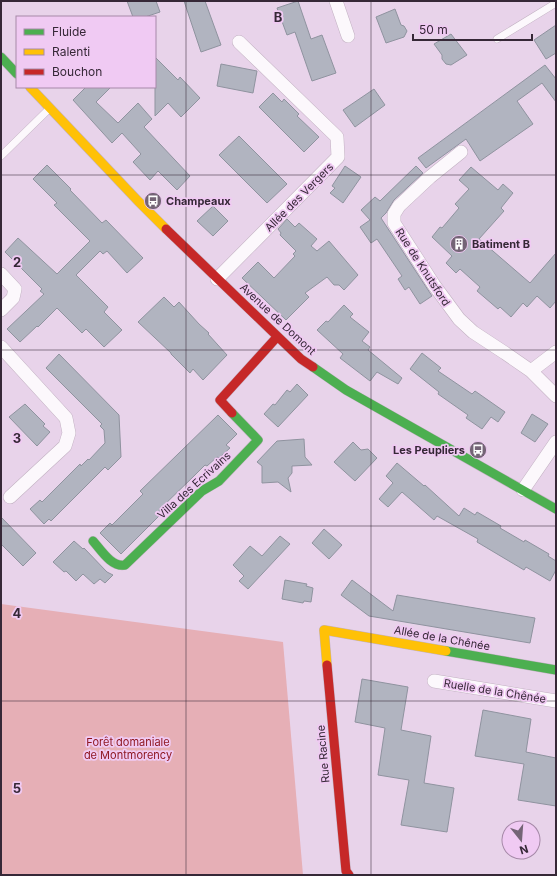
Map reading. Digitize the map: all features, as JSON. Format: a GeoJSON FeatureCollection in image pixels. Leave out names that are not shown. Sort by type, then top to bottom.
{"type":"FeatureCollection","features":[{"type":"Feature","properties":{"kind":"street"},"geometry":{"type":"LineString","coordinates":[[336,1],[348,36]]}},
{"type":"Feature","properties":{"kind":"street","name":"Allée des Vergers"},"geometry":{"type":"LineString","coordinates":[[217,280],[338,158],[337,137],[239,42]]}},
{"type":"Feature","properties":{"kind":"street"},"geometry":{"type":"LineString","coordinates":[[1,57],[16,73]]}},
{"type":"Feature","properties":{"kind":"street","name":"Avenue de Domont"},"geometry":{"type":"LineString","coordinates":[[31,88],[138,201],[217,280],[277,338],[311,366],[346,390],[556,509]]}},
{"type":"Feature","properties":{"kind":"street","name":"Rue de Knutsford"},"geometry":{"type":"LineString","coordinates":[[461,152],[430,177],[399,206],[394,214],[394,223],[434,285],[459,319],[473,332],[531,371],[556,396]]}},
{"type":"Feature","properties":{"kind":"street"},"geometry":{"type":"LineString","coordinates":[[1,274],[15,289],[14,298],[1,310]]}},
{"type":"Feature","properties":{"kind":"street","name":"Villa des Ecrivains"},"geometry":{"type":"LineString","coordinates":[[93,541],[115,564],[120,566],[125,565],[202,491],[219,481],[258,440],[220,400],[277,338]]}},
{"type":"Feature","properties":{"kind":"street"},"geometry":{"type":"LineString","coordinates":[[1,347],[66,418],[70,433],[65,446],[10,497]]}},
{"type":"Feature","properties":{"kind":"street"},"geometry":{"type":"LineString","coordinates":[[531,371],[556,352]]}},
{"type":"Feature","properties":{"kind":"street"},"geometry":{"type":"LineString","coordinates":[[523,490],[556,442]]}},
{"type":"Feature","properties":{"kind":"street","name":"Allée de la Chênée"},"geometry":{"type":"LineString","coordinates":[[324,630],[556,670]]}},
{"type":"Feature","properties":{"kind":"street","name":"Rue Racine"},"geometry":{"type":"LineString","coordinates":[[324,630],[346,871],[349,875]]}},
{"type":"Feature","properties":{"kind":"street","name":"Ruelle de la Chênée"},"geometry":{"type":"LineString","coordinates":[[434,680],[556,701]]}},
{"type":"Feature","properties":{"kind":"lane"},"geometry":{"type":"LineString","coordinates":[[497,39],[556,3]]}},
{"type":"Feature","properties":{"kind":"lane"},"geometry":{"type":"LineString","coordinates":[[1,156],[50,108]]}},
{"type":"Feature","properties":{"kind":"green space","name":"Forêt domaniale de Montmorency"},"geometry":{"type":"Polygon","coordinates":[[[1,604],[283,642],[303,875],[1,875],[1,604]]]}},
{"type":"Feature","properties":{"kind":"building"},"geometry":{"type":"Polygon","coordinates":[[[127,1],[156,1],[160,12],[148,16],[133,16],[127,1]]]}},
{"type":"Feature","properties":{"kind":"building"},"geometry":{"type":"Polygon","coordinates":[[[184,1],[205,1],[221,45],[201,52],[184,1]]]}},
{"type":"Feature","properties":{"kind":"building"},"geometry":{"type":"Polygon","coordinates":[[[298,1],[311,39],[322,35],[336,73],[312,81],[295,32],[287,35],[277,8],[298,1]]]}},
{"type":"Feature","properties":{"kind":"building"},"geometry":{"type":"Polygon","coordinates":[[[395,9],[401,25],[404,26],[407,31],[404,37],[386,43],[376,17],[395,9]]]}},
{"type":"Feature","properties":{"kind":"building"},"geometry":{"type":"Polygon","coordinates":[[[556,25],[556,53],[546,59],[534,40],[556,25]]]}},
{"type":"Feature","properties":{"kind":"building"},"geometry":{"type":"Polygon","coordinates":[[[451,34],[467,55],[451,65],[446,64],[442,59],[442,55],[434,44],[451,34]]]}},
{"type":"Feature","properties":{"kind":"building"},"geometry":{"type":"Polygon","coordinates":[[[156,58],[178,80],[180,77],[200,98],[181,117],[168,103],[155,116],[156,58]]]}},
{"type":"Feature","properties":{"kind":"building"},"geometry":{"type":"Polygon","coordinates":[[[221,64],[257,71],[253,93],[217,86],[221,64]]]}},
{"type":"Feature","properties":{"kind":"building"},"geometry":{"type":"Polygon","coordinates":[[[545,65],[556,79],[556,102],[542,83],[517,101],[533,124],[480,161],[466,139],[426,168],[418,158],[545,65]]]}},
{"type":"Feature","properties":{"kind":"building"},"geometry":{"type":"Polygon","coordinates":[[[85,88],[110,88],[96,102],[118,123],[138,103],[152,119],[144,127],[190,176],[177,190],[158,171],[150,180],[133,162],[141,154],[122,133],[112,143],[73,100],[85,88]]]}},
{"type":"Feature","properties":{"kind":"building"},"geometry":{"type":"Polygon","coordinates":[[[374,89],[385,105],[355,127],[343,110],[374,89]]]}},
{"type":"Feature","properties":{"kind":"building"},"geometry":{"type":"Polygon","coordinates":[[[273,93],[282,102],[284,99],[299,114],[297,116],[319,137],[304,152],[259,107],[273,93]]]}},
{"type":"Feature","properties":{"kind":"building"},"geometry":{"type":"Polygon","coordinates":[[[239,136],[287,184],[267,203],[219,155],[239,136]]]}},
{"type":"Feature","properties":{"kind":"building"},"geometry":{"type":"Polygon","coordinates":[[[47,165],[102,223],[106,220],[143,258],[127,273],[107,251],[103,254],[100,251],[76,275],[108,307],[104,312],[122,330],[104,347],[86,329],[82,333],[57,308],[20,342],[7,329],[44,294],[40,291],[42,289],[5,252],[18,238],[57,274],[90,241],[54,205],[57,203],[33,179],[47,165]]]}},
{"type":"Feature","properties":{"kind":"building"},"geometry":{"type":"Polygon","coordinates":[[[345,166],[361,177],[343,203],[330,193],[335,188],[332,186],[345,166]]]}},
{"type":"Feature","properties":{"kind":"building"},"geometry":{"type":"Polygon","coordinates":[[[416,166],[423,173],[394,200],[381,218],[432,296],[420,304],[409,287],[405,290],[398,279],[402,276],[377,239],[371,243],[360,227],[370,220],[361,210],[375,197],[380,201],[416,166]]]}},
{"type":"Feature","properties":{"kind":"building","name":"Batiment B"},"geometry":{"type":"Polygon","coordinates":[[[471,167],[498,190],[503,184],[513,193],[501,208],[504,211],[479,239],[530,283],[556,253],[556,301],[550,308],[537,296],[527,307],[523,303],[511,317],[500,307],[498,309],[477,291],[480,287],[460,269],[456,273],[446,263],[452,256],[432,237],[459,208],[455,204],[469,189],[459,180],[471,167]]]}},
{"type":"Feature","properties":{"kind":"building"},"geometry":{"type":"Polygon","coordinates":[[[213,206],[228,221],[213,236],[197,221],[213,206]]]}},
{"type":"Feature","properties":{"kind":"building"},"geometry":{"type":"Polygon","coordinates":[[[287,219],[295,227],[299,223],[317,239],[311,246],[317,251],[329,241],[358,275],[344,290],[339,285],[334,285],[327,277],[305,293],[309,297],[286,320],[242,278],[258,262],[274,278],[295,256],[293,254],[296,251],[280,235],[281,233],[278,229],[287,219]]]}},
{"type":"Feature","properties":{"kind":"building"},"geometry":{"type":"Polygon","coordinates":[[[164,297],[174,307],[179,302],[209,333],[208,334],[227,355],[203,380],[193,369],[190,373],[138,322],[164,297]]]}},
{"type":"Feature","properties":{"kind":"building"},"geometry":{"type":"Polygon","coordinates":[[[344,305],[353,314],[350,317],[369,332],[362,341],[370,347],[368,350],[402,378],[398,384],[377,372],[370,381],[340,358],[343,354],[317,330],[326,321],[328,322],[344,305]]]}},
{"type":"Feature","properties":{"kind":"building"},"geometry":{"type":"Polygon","coordinates":[[[422,353],[441,368],[438,371],[472,394],[475,391],[505,412],[498,422],[491,417],[482,429],[466,418],[468,415],[438,394],[439,392],[410,369],[422,353]]]}},
{"type":"Feature","properties":{"kind":"building"},"geometry":{"type":"Polygon","coordinates":[[[59,354],[119,415],[121,457],[108,470],[105,467],[51,521],[49,519],[44,524],[30,509],[40,500],[42,502],[80,464],[81,466],[88,459],[89,460],[105,443],[104,430],[100,426],[102,424],[46,368],[59,354]]]}},
{"type":"Feature","properties":{"kind":"building"},"geometry":{"type":"Polygon","coordinates":[[[297,384],[308,395],[278,427],[264,414],[273,404],[275,405],[287,390],[290,392],[297,384]]]}},
{"type":"Feature","properties":{"kind":"building"},"geometry":{"type":"Polygon","coordinates":[[[25,404],[45,424],[43,426],[50,432],[37,446],[9,417],[25,404]]]}},
{"type":"Feature","properties":{"kind":"building"},"geometry":{"type":"Polygon","coordinates":[[[532,414],[548,424],[535,442],[521,433],[532,414]]]}},
{"type":"Feature","properties":{"kind":"building"},"geometry":{"type":"Polygon","coordinates":[[[218,415],[237,434],[226,445],[230,448],[219,458],[217,457],[207,466],[205,465],[159,510],[162,513],[121,554],[100,533],[110,523],[112,525],[143,494],[140,491],[218,415]]]}},
{"type":"Feature","properties":{"kind":"building"},"geometry":{"type":"Polygon","coordinates":[[[304,439],[305,457],[312,465],[292,466],[292,473],[288,478],[291,492],[278,482],[262,483],[262,466],[257,462],[277,441],[304,439]]]}},
{"type":"Feature","properties":{"kind":"building"},"geometry":{"type":"Polygon","coordinates":[[[353,442],[361,450],[368,449],[377,458],[355,481],[334,462],[353,442]]]}},
{"type":"Feature","properties":{"kind":"building"},"geometry":{"type":"Polygon","coordinates":[[[397,463],[424,486],[425,485],[459,516],[464,508],[475,515],[477,512],[524,542],[525,540],[549,554],[548,556],[556,561],[556,570],[550,581],[526,567],[524,570],[477,542],[478,539],[437,516],[434,520],[402,492],[388,507],[379,499],[393,483],[386,476],[397,463]]]}},
{"type":"Feature","properties":{"kind":"building"},"geometry":{"type":"Polygon","coordinates":[[[1,517],[36,553],[23,566],[1,544],[1,517]]]}},
{"type":"Feature","properties":{"kind":"building"},"geometry":{"type":"Polygon","coordinates":[[[324,529],[342,545],[329,559],[312,543],[324,529]]]}},
{"type":"Feature","properties":{"kind":"building"},"geometry":{"type":"Polygon","coordinates":[[[280,536],[290,544],[248,589],[239,581],[244,576],[233,565],[250,546],[262,556],[280,536]]]}},
{"type":"Feature","properties":{"kind":"building"},"geometry":{"type":"Polygon","coordinates":[[[74,541],[83,549],[84,548],[107,572],[113,575],[105,583],[100,579],[94,584],[83,574],[76,581],[66,571],[64,572],[53,562],[74,541]]]}},
{"type":"Feature","properties":{"kind":"building"},"geometry":{"type":"Polygon","coordinates":[[[285,580],[307,584],[306,586],[313,588],[311,602],[304,601],[303,603],[282,599],[285,580]]]}},
{"type":"Feature","properties":{"kind":"building"},"geometry":{"type":"Polygon","coordinates":[[[352,580],[393,611],[397,595],[535,618],[530,643],[369,616],[341,595],[352,580]]]}},
{"type":"Feature","properties":{"kind":"building"},"geometry":{"type":"Polygon","coordinates":[[[362,679],[408,687],[401,730],[431,736],[424,783],[454,788],[447,832],[401,825],[409,780],[378,775],[385,728],[355,722],[362,679]]]}},
{"type":"Feature","properties":{"kind":"building"},"geometry":{"type":"Polygon","coordinates":[[[483,710],[531,719],[526,752],[556,758],[556,806],[518,800],[524,764],[475,756],[483,710]]]}},
{"type":"Feature","properties":{"kind":"traffic: fast"},"geometry":{"type":"LineString","coordinates":[[1,57],[16,73]]}},
{"type":"Feature","properties":{"kind":"traffic: fast"},"geometry":{"type":"LineString","coordinates":[[313,367],[346,390],[556,509]]}},
{"type":"Feature","properties":{"kind":"traffic: fast"},"geometry":{"type":"LineString","coordinates":[[93,541],[111,561],[116,564],[125,565],[202,491],[219,481],[258,440],[232,413]]}},
{"type":"Feature","properties":{"kind":"traffic: fast"},"geometry":{"type":"LineString","coordinates":[[446,651],[556,670]]}},
{"type":"Feature","properties":{"kind":"traffic: slow"},"geometry":{"type":"LineString","coordinates":[[31,88],[166,229]]}},
{"type":"Feature","properties":{"kind":"traffic: slow"},"geometry":{"type":"LineString","coordinates":[[327,665],[324,630],[446,651]]}},
{"type":"Feature","properties":{"kind":"traffic: jam"},"geometry":{"type":"LineString","coordinates":[[166,229],[301,359],[313,367]]}},
{"type":"Feature","properties":{"kind":"traffic: jam"},"geometry":{"type":"LineString","coordinates":[[232,413],[220,400],[277,337]]}},
{"type":"Feature","properties":{"kind":"traffic: jam"},"geometry":{"type":"LineString","coordinates":[[327,665],[346,871],[349,875]]}},
{"type":"Feature","properties":{"kind":"place","name":"Champeaux"},"geometry":{"type":"Point","coordinates":[153,201]}},
{"type":"Feature","properties":{"kind":"place","name":"Batiment B"},"geometry":{"type":"Point","coordinates":[459,244]}},
{"type":"Feature","properties":{"kind":"place","name":"Les Peupliers"},"geometry":{"type":"Point","coordinates":[478,450]}}]}
